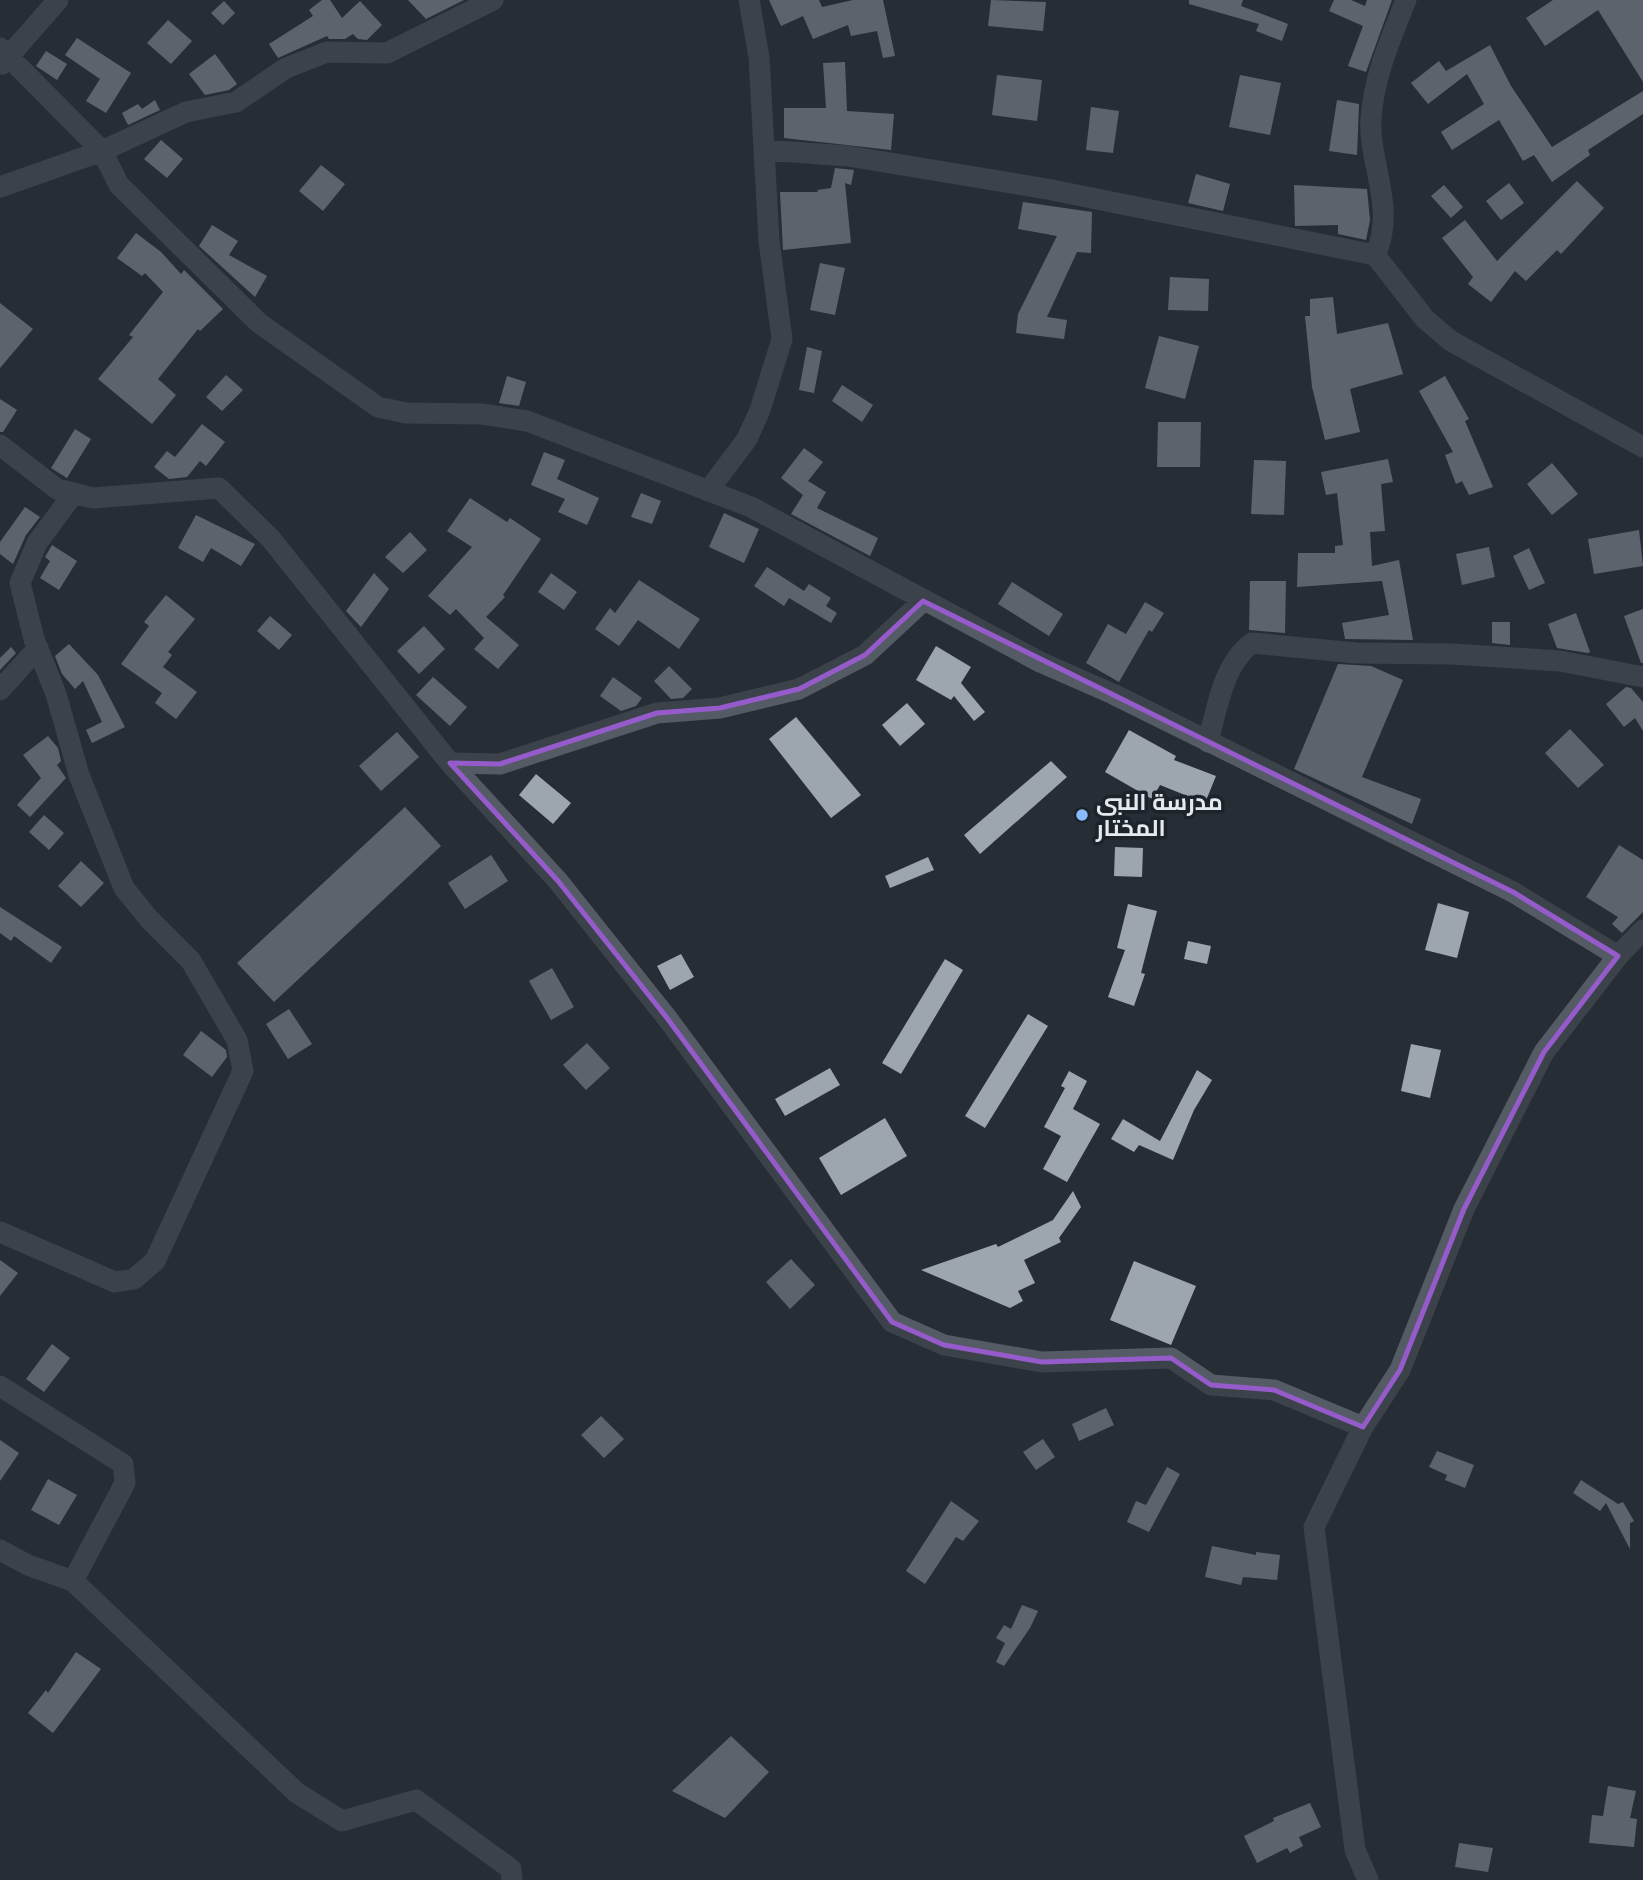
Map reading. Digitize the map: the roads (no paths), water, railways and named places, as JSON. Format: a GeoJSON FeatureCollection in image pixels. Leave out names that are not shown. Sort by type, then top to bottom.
{"type":"FeatureCollection","features":[{"type":"Feature","properties":{"kind":"street"},"geometry":{"type":"LineString","coordinates":[[58,0],[3,56],[102,151],[119,185],[259,323],[378,407],[406,413],[482,414],[527,421],[751,507],[923,601],[1513,892],[1618,956]]}},
{"type":"Feature","properties":{"kind":"street"},"geometry":{"type":"LineString","coordinates":[[0,187],[102,151],[186,112],[236,102],[286,68],[327,52],[387,53],[493,0]]}},
{"type":"Feature","properties":{"kind":"street"},"geometry":{"type":"LineString","coordinates":[[708,491],[747,439],[760,410],[782,339],[769,241],[759,57],[749,0]]}},
{"type":"Feature","properties":{"kind":"street"},"geometry":{"type":"LineString","coordinates":[[1375,255],[1382,240],[1384,220],[1371,121],[1376,86],[1406,0]]}},
{"type":"Feature","properties":{"kind":"street"},"geometry":{"type":"LineString","coordinates":[[765,150],[848,156],[1047,189],[1375,255],[1424,319],[1451,341],[1643,447]]}},
{"type":"Feature","properties":{"kind":"street"},"geometry":{"type":"LineString","coordinates":[[0,445],[57,489],[93,498],[219,488],[271,538],[450,763],[558,881],[667,1018],[892,1322],[944,1345],[1042,1362],[1171,1358],[1211,1385],[1274,1390],[1363,1427]]}},
{"type":"Feature","properties":{"kind":"street"},"geometry":{"type":"LineString","coordinates":[[0,1232],[114,1282],[134,1279],[155,1261],[243,1071],[237,1040],[191,961],[149,919],[124,888],[79,775],[56,694],[37,648],[20,583],[37,543],[74,493]]}},
{"type":"Feature","properties":{"kind":"street"},"geometry":{"type":"LineString","coordinates":[[450,763],[500,764],[657,713],[720,708],[799,690],[865,655],[923,601]]}},
{"type":"Feature","properties":{"kind":"street"},"geometry":{"type":"LineString","coordinates":[[1208,742],[1233,665],[1239,652],[1252,643],[1356,653],[1453,654],[1560,662],[1643,677]]}},
{"type":"Feature","properties":{"kind":"street"},"geometry":{"type":"LineString","coordinates":[[0,690],[37,648]]}},
{"type":"Feature","properties":{"kind":"street"},"geometry":{"type":"LineString","coordinates":[[1368,1880],[1355,1850],[1314,1527],[1363,1427],[1400,1370],[1464,1209],[1544,1052],[1618,956],[1643,930]]}},
{"type":"Feature","properties":{"kind":"street"},"geometry":{"type":"LineString","coordinates":[[0,1386],[122,1464],[125,1483],[73,1581]]}},
{"type":"Feature","properties":{"kind":"street"},"geometry":{"type":"LineString","coordinates":[[0,1550],[28,1565],[73,1581],[298,1793],[342,1821],[416,1800],[511,1869],[512,1880]]}},
{"type":"Feature","properties":{"kind":"place","name":"مدرسة النبي المختار"},"geometry":{"type":"Point","coordinates":[1082,815]}}]}
